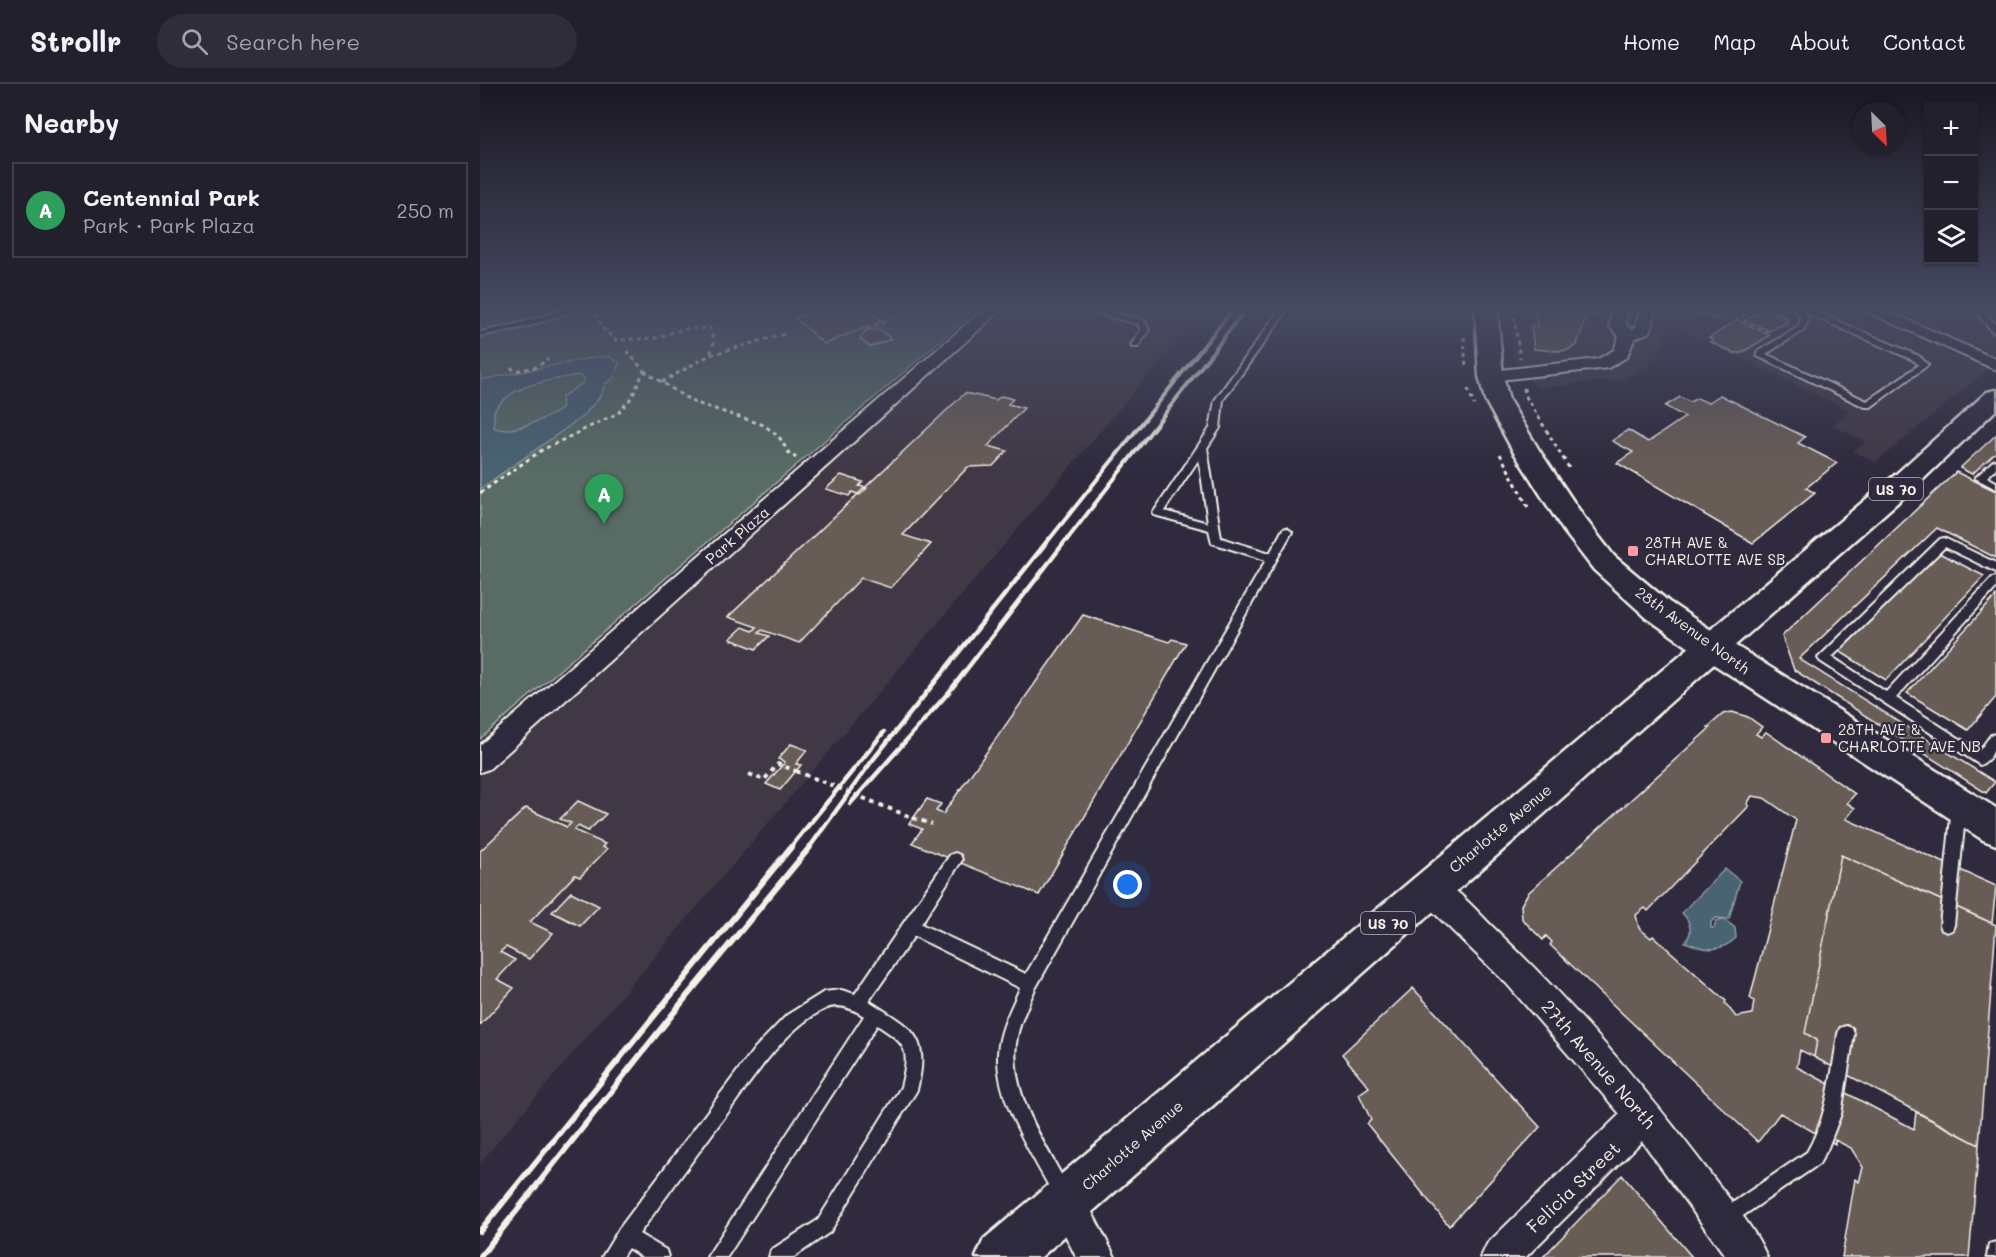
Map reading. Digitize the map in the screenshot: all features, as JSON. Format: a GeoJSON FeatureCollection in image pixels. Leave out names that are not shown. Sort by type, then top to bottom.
{"type":"FeatureCollection","features":[{"type":"Feature","properties":{"kind":"main road","name":"28th Avenue North"},"geometry":{"type":"LineString","coordinates":[[1490,364],[1497,400],[1526,451],[1573,523],[1604,563],[1658,610],[1712,647],[1996,828]]}},
{"type":"Feature","properties":{"kind":"main road","name":"Charlotte Avenue"},"geometry":{"type":"LineString","coordinates":[[1002,1257],[1429,888],[1905,482],[1996,397]]}},
{"type":"Feature","properties":{"kind":"street","name":"Park Plaza"},"geometry":{"type":"LineString","coordinates":[[480,761],[932,364]]}},
{"type":"Feature","properties":{"kind":"street"},"geometry":{"type":"LineString","coordinates":[[1491,376],[1602,364]]}},
{"type":"Feature","properties":{"kind":"street","name":"27th Avenue North"},"geometry":{"type":"LineString","coordinates":[[1429,888],[1469,923],[1566,1023],[1644,1115],[1748,1257]]}},
{"type":"Feature","properties":{"kind":"street","name":"Felicia Street"},"geometry":{"type":"LineString","coordinates":[[1500,1257],[1644,1115]]}},
{"type":"Feature","properties":{"kind":"street"},"geometry":{"type":"LineString","coordinates":[[1067,1202],[1096,1257]]}},
{"type":"Feature","properties":{"kind":"lane"},"geometry":{"type":"LineString","coordinates":[[1215,528],[1158,513],[1215,428],[1219,400],[1245,364]]}},
{"type":"Feature","properties":{"kind":"lane"},"geometry":{"type":"LineString","coordinates":[[1781,364],[1868,405],[1924,365],[1923,364]]}},
{"type":"Feature","properties":{"kind":"lane"},"geometry":{"type":"LineString","coordinates":[[1202,448],[1216,540],[1270,557]]}},
{"type":"Feature","properties":{"kind":"lane"},"geometry":{"type":"LineString","coordinates":[[1996,463],[1980,478],[1996,486]]}},
{"type":"Feature","properties":{"kind":"lane"},"geometry":{"type":"LineString","coordinates":[[1067,1202],[1018,1107],[1007,1076],[1009,1036],[1029,984],[1270,557],[1287,532]]}},
{"type":"Feature","properties":{"kind":"lane"},"geometry":{"type":"LineString","coordinates":[[1996,568],[1944,542],[1824,658],[1980,759],[1996,738]]}},
{"type":"Feature","properties":{"kind":"lane"},"geometry":{"type":"LineString","coordinates":[[1887,699],[1996,580]]}},
{"type":"Feature","properties":{"kind":"lane"},"geometry":{"type":"LineString","coordinates":[[1947,925],[1959,805]]}},
{"type":"Feature","properties":{"kind":"lane"},"geometry":{"type":"LineString","coordinates":[[858,1003],[955,860]]}},
{"type":"Feature","properties":{"kind":"lane"},"geometry":{"type":"LineString","coordinates":[[910,927],[1029,984]]}},
{"type":"Feature","properties":{"kind":"lane"},"geometry":{"type":"LineString","coordinates":[[611,1257],[775,1038],[802,1014],[824,1000],[841,998],[858,1003],[905,1034],[914,1050],[914,1069],[909,1090],[824,1226],[778,1257]]}},
{"type":"Feature","properties":{"kind":"lane"},"geometry":{"type":"LineString","coordinates":[[716,1257],[875,1013]]}},
{"type":"Feature","properties":{"kind":"lane"},"geometry":{"type":"LineString","coordinates":[[1722,1220],[1814,1158],[1822,1144],[1834,1106],[1846,1034]]}},
{"type":"Feature","properties":{"kind":"lane"},"geometry":{"type":"LineString","coordinates":[[626,1236],[659,1257]]}},
{"type":"Feature","properties":{"kind":"lane"},"geometry":{"type":"LineString","coordinates":[[1996,1251],[1996,1257]]}},
{"type":"Feature","properties":{"kind":"path"},"geometry":{"type":"LineString","coordinates":[[511,368],[514,371],[532,369],[540,364]]}},
{"type":"Feature","properties":{"kind":"path"},"geometry":{"type":"LineString","coordinates":[[637,364],[644,371],[693,402],[764,425],[779,437],[792,456],[817,466]]}},
{"type":"Feature","properties":{"kind":"path"},"geometry":{"type":"LineString","coordinates":[[662,382],[694,364]]}},
{"type":"Feature","properties":{"kind":"path"},"geometry":{"type":"LineString","coordinates":[[480,493],[542,450],[618,413],[632,397],[644,371]]}},
{"type":"Feature","properties":{"kind":"path"},"geometry":{"type":"LineString","coordinates":[[1524,388],[1525,395],[1571,471]]}},
{"type":"Feature","properties":{"kind":"path"},"geometry":{"type":"LineString","coordinates":[[749,774],[764,780],[778,764],[932,824]]}},
{"type":"Feature","properties":{"kind":"shaded area"},"geometry":{"type":"Polygon","coordinates":[[[932,364],[1158,364],[480,1163],[480,761],[932,364]]]}},
{"type":"Feature","properties":{"kind":"shaded area"},"geometry":{"type":"Polygon","coordinates":[[[1519,364],[1649,364],[1624,379],[1536,388],[1519,364]]]}},
{"type":"Feature","properties":{"kind":"shaded area"},"geometry":{"type":"Polygon","coordinates":[[[1752,364],[1995,364],[1876,462],[1853,451],[1866,442],[1832,425],[1850,411],[1752,364]]]}},
{"type":"Feature","properties":{"kind":"green space"},"geometry":{"type":"Polygon","coordinates":[[[480,364],[914,364],[480,739],[480,364]]]}},
{"type":"Feature","properties":{"kind":"water"},"geometry":{"type":"Polygon","coordinates":[[[563,364],[619,364],[614,378],[605,384],[599,398],[582,417],[480,489],[480,380],[563,364]],[[578,375],[521,389],[511,394],[494,411],[494,427],[517,428],[555,413],[561,409],[562,397],[583,383],[584,378],[578,375]]]}},
{"type":"Feature","properties":{"kind":"water"},"geometry":{"type":"Polygon","coordinates":[[[1725,869],[1740,881],[1729,919],[1716,918],[1711,922],[1711,928],[1714,928],[1716,921],[1725,920],[1735,928],[1736,938],[1725,946],[1714,949],[1701,948],[1685,942],[1690,927],[1682,913],[1725,869]]]}},
{"type":"Feature","properties":{"kind":"building"},"geometry":{"type":"Polygon","coordinates":[[[965,393],[996,400],[1001,396],[1013,399],[1008,404],[1024,408],[988,446],[1007,451],[993,466],[968,467],[903,535],[931,544],[891,588],[861,578],[799,643],[762,630],[759,633],[769,636],[756,649],[730,639],[743,627],[753,631],[757,627],[728,617],[965,393]]]}},
{"type":"Feature","properties":{"kind":"building"},"geometry":{"type":"Polygon","coordinates":[[[1720,395],[1805,437],[1798,443],[1837,463],[1806,488],[1815,493],[1753,543],[1617,463],[1633,452],[1612,441],[1628,430],[1648,442],[1685,417],[1665,406],[1680,397],[1690,402],[1697,398],[1708,403],[1720,395]]]}},
{"type":"Feature","properties":{"kind":"building"},"geometry":{"type":"Polygon","coordinates":[[[1996,435],[1996,452],[1972,474],[1960,468],[1996,435]]]}},
{"type":"Feature","properties":{"kind":"building"},"geometry":{"type":"Polygon","coordinates":[[[1956,472],[1996,491],[1996,558],[1937,528],[1799,659],[1995,782],[1986,793],[1794,670],[1782,636],[1956,472]]]}},
{"type":"Feature","properties":{"kind":"building"},"geometry":{"type":"Polygon","coordinates":[[[841,475],[863,482],[859,486],[867,488],[860,495],[852,492],[849,496],[826,489],[841,475]]]}},
{"type":"Feature","properties":{"kind":"building"},"geometry":{"type":"Polygon","coordinates":[[[1939,553],[1984,576],[1886,680],[1839,651],[1939,553]]]}},
{"type":"Feature","properties":{"kind":"building"},"geometry":{"type":"Polygon","coordinates":[[[1996,596],[1996,697],[1968,730],[1907,693],[1996,596]]]}},
{"type":"Feature","properties":{"kind":"building"},"geometry":{"type":"Polygon","coordinates":[[[1083,615],[1169,642],[1172,639],[1186,643],[1039,895],[912,843],[922,829],[909,824],[927,799],[941,804],[936,811],[943,814],[1083,615]]]}},
{"type":"Feature","properties":{"kind":"building"},"geometry":{"type":"Polygon","coordinates":[[[1732,712],[1748,717],[1762,727],[1756,734],[1761,737],[1766,732],[1855,794],[1847,803],[1855,808],[1846,819],[1996,886],[1992,923],[1841,855],[1805,1033],[1817,1040],[1814,1057],[1800,1050],[1797,1067],[1914,1129],[1916,1112],[1979,1145],[1969,1257],[1842,1257],[1855,1179],[1859,1182],[1863,1167],[1851,1148],[1835,1140],[1835,1144],[1780,1113],[1758,1142],[1550,945],[1552,942],[1546,936],[1543,940],[1522,919],[1521,905],[1528,893],[1723,714],[1732,712]],[[1752,796],[1747,804],[1749,806],[1648,911],[1645,908],[1636,915],[1639,928],[1651,938],[1653,936],[1726,1001],[1725,1003],[1736,1017],[1752,1014],[1754,1001],[1750,998],[1796,820],[1764,798],[1752,796]]]}},
{"type":"Feature","properties":{"kind":"building"},"geometry":{"type":"Polygon","coordinates":[[[791,744],[807,750],[796,764],[801,765],[780,790],[766,784],[785,762],[778,759],[791,744]]]}},
{"type":"Feature","properties":{"kind":"building"},"geometry":{"type":"Polygon","coordinates":[[[578,801],[606,814],[588,831],[578,826],[574,830],[605,844],[602,847],[607,849],[580,877],[575,875],[530,922],[553,933],[529,959],[506,947],[500,952],[515,960],[497,979],[514,988],[480,1025],[480,851],[526,808],[567,827],[571,823],[560,819],[578,801]]]}},
{"type":"Feature","properties":{"kind":"building"},"geometry":{"type":"Polygon","coordinates":[[[1841,855],[1996,925],[1979,1145],[1814,1057],[1817,1040],[1805,1033],[1841,855]]]}},
{"type":"Feature","properties":{"kind":"building"},"geometry":{"type":"Polygon","coordinates":[[[571,892],[599,906],[580,926],[552,912],[571,892]]]}},
{"type":"Feature","properties":{"kind":"building"},"geometry":{"type":"Polygon","coordinates":[[[1413,988],[1540,1127],[1449,1226],[1367,1124],[1371,1120],[1359,1094],[1369,1087],[1342,1054],[1413,988]]]}},
{"type":"Feature","properties":{"kind":"building"},"geometry":{"type":"Polygon","coordinates":[[[1622,1175],[1692,1257],[1543,1257],[1622,1175]]]}},
{"type":"Feature","properties":{"kind":"railway"},"geometry":{"type":"LineString","coordinates":[[1048,541],[1189,364]]}},
{"type":"Feature","properties":{"kind":"railway"},"geometry":{"type":"LineString","coordinates":[[1066,541],[1204,364]]}},
{"type":"Feature","properties":{"kind":"railway"},"geometry":{"type":"LineString","coordinates":[[809,848],[872,761],[1049,539]]}},
{"type":"Feature","properties":{"kind":"railway"},"geometry":{"type":"LineString","coordinates":[[850,804],[949,692],[1067,539]]}},
{"type":"Feature","properties":{"kind":"railway"},"geometry":{"type":"LineString","coordinates":[[790,848],[884,732]]}},
{"type":"Feature","properties":{"kind":"railway"},"geometry":{"type":"LineString","coordinates":[[480,1231],[791,847]]}},
{"type":"Feature","properties":{"kind":"railway"},"geometry":{"type":"LineString","coordinates":[[480,1257],[687,996],[810,847]]}},
{"type":"Feature","properties":{"kind":"place","name":"Centennial Park"},"geometry":{"type":"Point","coordinates":[604,524]}},
{"type":"Feature","properties":{"kind":"place","name":"28TH AVE & CHARLOTTE AVE SB"},"geometry":{"type":"Point","coordinates":[1633,551]}},
{"type":"Feature","properties":{"kind":"place","name":"28TH AVE & CHARLOTTE AVE NB"},"geometry":{"type":"Point","coordinates":[1826,738]}}]}
